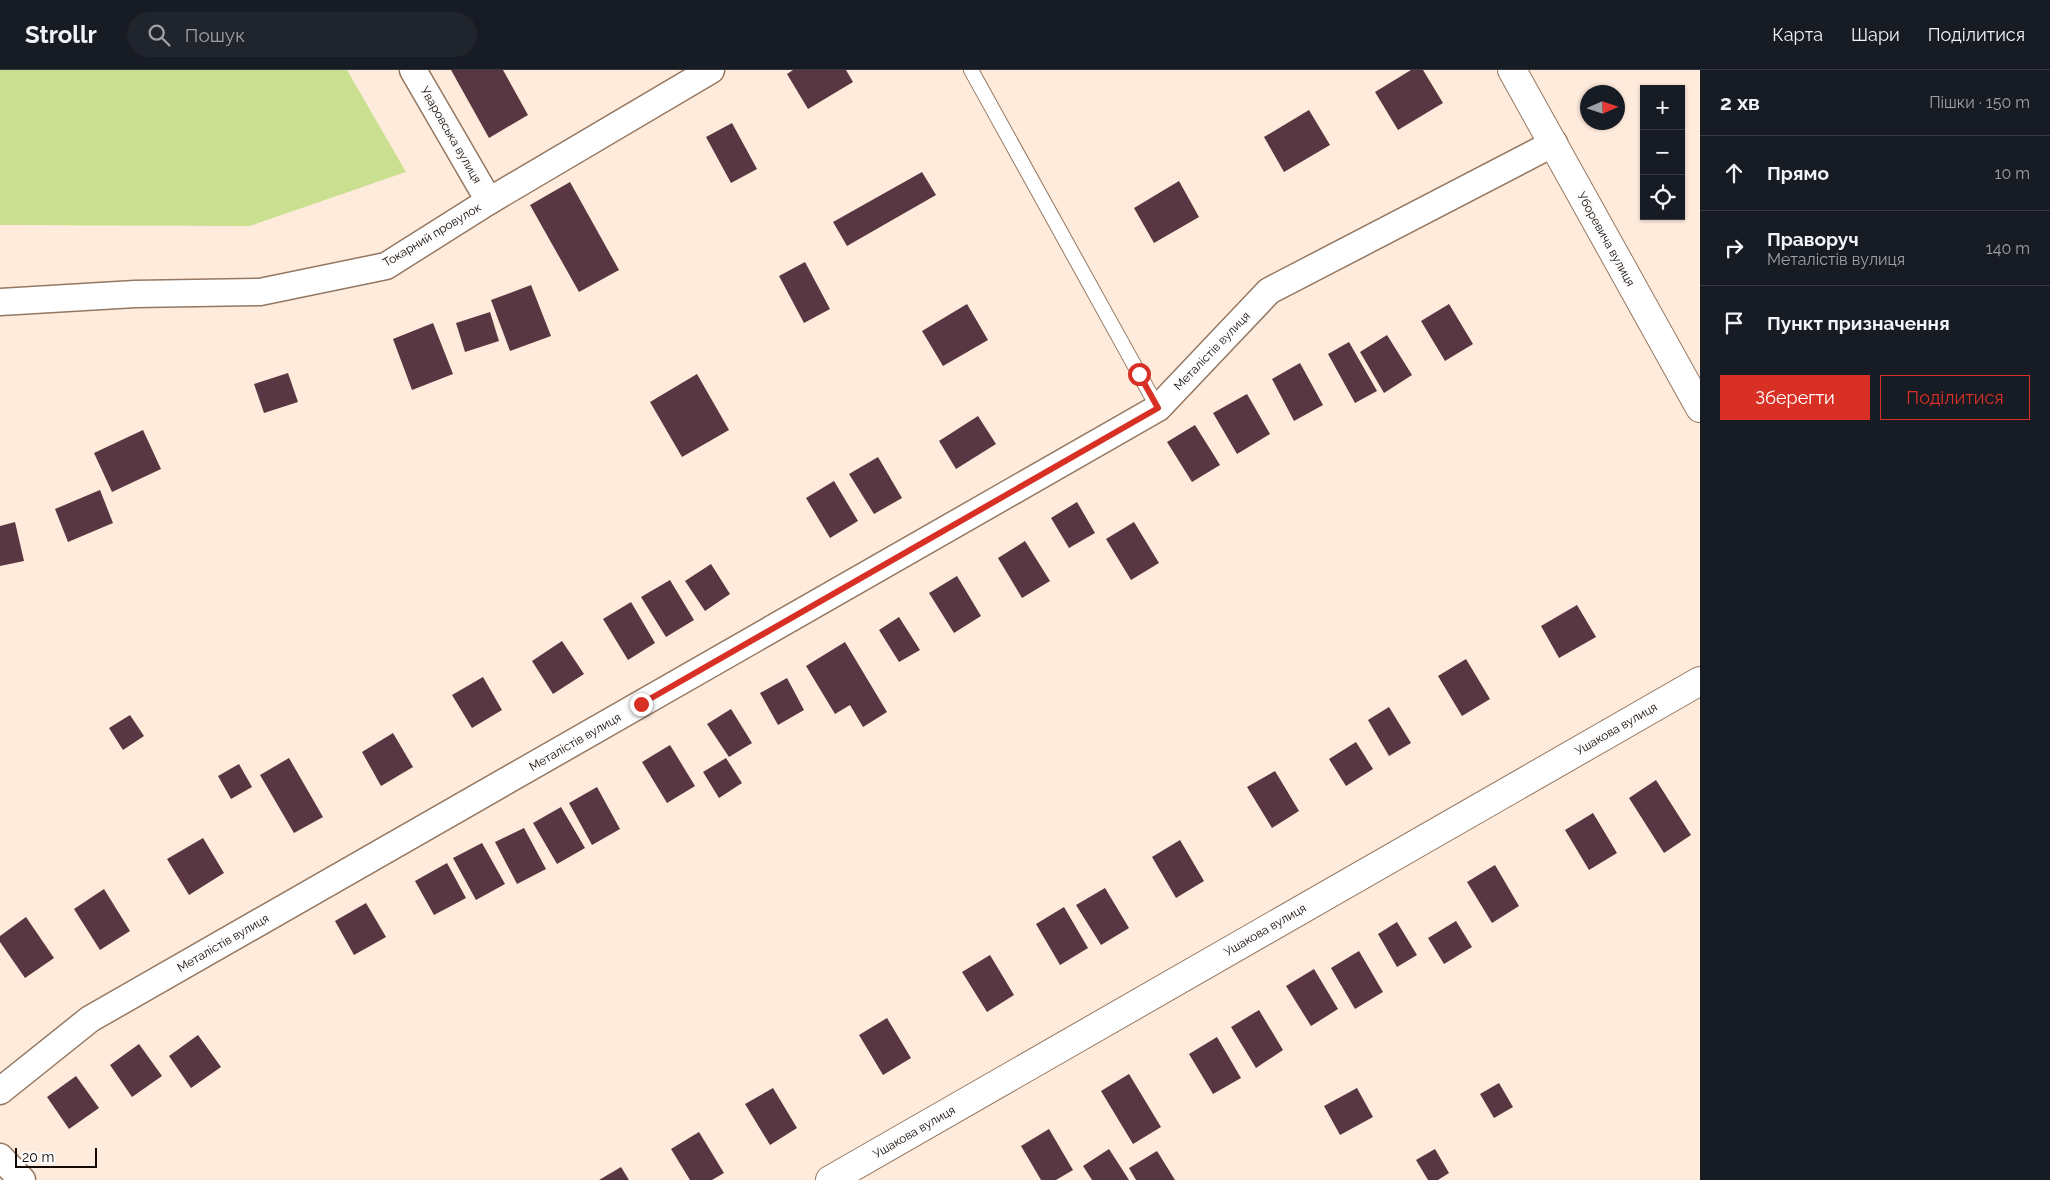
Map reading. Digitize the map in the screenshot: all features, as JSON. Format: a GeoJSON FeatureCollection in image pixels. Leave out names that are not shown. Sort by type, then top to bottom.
{"type":"FeatureCollection","features":[{"type":"Feature","properties":{"kind":"street","name":"Уваровська вулиця"},"geometry":{"type":"LineString","coordinates":[[412,70],[489,201]]}},
{"type":"Feature","properties":{"kind":"street","name":"Токарний провулок"},"geometry":{"type":"LineString","coordinates":[[0,302],[135,294],[260,292],[386,266],[489,201],[711,70]]}},
{"type":"Feature","properties":{"kind":"street","name":"Уборевича вулиця"},"geometry":{"type":"LineString","coordinates":[[1512,70],[1700,408]]}},
{"type":"Feature","properties":{"kind":"street","name":"Металістів вулиця"},"geometry":{"type":"LineString","coordinates":[[0,1091],[90,1020],[1158,408],[1269,291],[1554,143]]}},
{"type":"Feature","properties":{"kind":"street","name":"Ушакова вулиця"},"geometry":{"type":"LineString","coordinates":[[830,1180],[1700,681]]}},
{"type":"Feature","properties":{"kind":"street"},"geometry":{"type":"LineString","coordinates":[[0,1157],[22,1180]]}},
{"type":"Feature","properties":{"kind":"lane"},"geometry":{"type":"LineString","coordinates":[[971,70],[1158,408]]}},
{"type":"Feature","properties":{"kind":"green space"},"geometry":{"type":"Polygon","coordinates":[[[0,70],[347,70],[406,172],[250,226],[0,225],[0,70]]]}},
{"type":"Feature","properties":{"kind":"building"},"geometry":{"type":"Polygon","coordinates":[[[451,70],[503,70],[528,115],[489,138],[451,70]]]}},
{"type":"Feature","properties":{"kind":"building"},"geometry":{"type":"Polygon","coordinates":[[[793,70],[846,70],[853,82],[808,109],[787,74],[793,70]]]}},
{"type":"Feature","properties":{"kind":"building"},"geometry":{"type":"Polygon","coordinates":[[[1411,70],[1423,70],[1443,103],[1398,130],[1375,92],[1411,70]]]}},
{"type":"Feature","properties":{"kind":"building"},"geometry":{"type":"Polygon","coordinates":[[[1309,110],[1330,145],[1284,172],[1264,137],[1309,110]]]}},
{"type":"Feature","properties":{"kind":"building"},"geometry":{"type":"Polygon","coordinates":[[[732,123],[757,169],[731,183],[706,137],[732,123]]]}},
{"type":"Feature","properties":{"kind":"building"},"geometry":{"type":"Polygon","coordinates":[[[922,172],[936,195],[847,246],[833,222],[922,172]]]}},
{"type":"Feature","properties":{"kind":"building"},"geometry":{"type":"Polygon","coordinates":[[[1179,181],[1199,217],[1154,243],[1134,208],[1179,181]]]}},
{"type":"Feature","properties":{"kind":"building"},"geometry":{"type":"Polygon","coordinates":[[[570,182],[619,270],[579,292],[530,205],[570,182]]]}},
{"type":"Feature","properties":{"kind":"building"},"geometry":{"type":"Polygon","coordinates":[[[805,262],[830,309],[804,323],[779,276],[805,262]]]}},
{"type":"Feature","properties":{"kind":"building"},"geometry":{"type":"Polygon","coordinates":[[[531,285],[551,336],[510,351],[491,300],[531,285]]]}},
{"type":"Feature","properties":{"kind":"building"},"geometry":{"type":"Polygon","coordinates":[[[967,304],[988,340],[943,366],[922,331],[967,304]]]}},
{"type":"Feature","properties":{"kind":"building"},"geometry":{"type":"Polygon","coordinates":[[[1449,304],[1473,344],[1445,361],[1421,321],[1449,304]]]}},
{"type":"Feature","properties":{"kind":"building"},"geometry":{"type":"Polygon","coordinates":[[[490,312],[499,341],[465,352],[456,323],[490,312]]]}},
{"type":"Feature","properties":{"kind":"building"},"geometry":{"type":"Polygon","coordinates":[[[433,323],[453,374],[412,390],[393,339],[433,323]]]}},
{"type":"Feature","properties":{"kind":"building"},"geometry":{"type":"Polygon","coordinates":[[[1387,335],[1412,375],[1384,393],[1360,352],[1387,335]]]}},
{"type":"Feature","properties":{"kind":"building"},"geometry":{"type":"Polygon","coordinates":[[[1349,342],[1377,391],[1355,403],[1328,354],[1349,342]]]}},
{"type":"Feature","properties":{"kind":"building"},"geometry":{"type":"Polygon","coordinates":[[[1300,363],[1323,405],[1294,421],[1272,379],[1300,363]]]}},
{"type":"Feature","properties":{"kind":"building"},"geometry":{"type":"Polygon","coordinates":[[[288,373],[298,402],[264,413],[254,384],[288,373]]]}},
{"type":"Feature","properties":{"kind":"building"},"geometry":{"type":"Polygon","coordinates":[[[697,374],[729,430],[682,457],[650,402],[697,374]]]}},
{"type":"Feature","properties":{"kind":"building"},"geometry":{"type":"Polygon","coordinates":[[[1247,394],[1270,434],[1237,454],[1213,413],[1247,394]]]}},
{"type":"Feature","properties":{"kind":"building"},"geometry":{"type":"Polygon","coordinates":[[[978,416],[996,444],[956,469],[939,441],[978,416]]]}},
{"type":"Feature","properties":{"kind":"building"},"geometry":{"type":"Polygon","coordinates":[[[1195,425],[1220,465],[1192,482],[1167,442],[1195,425]]]}},
{"type":"Feature","properties":{"kind":"building"},"geometry":{"type":"Polygon","coordinates":[[[143,430],[161,469],[112,492],[94,453],[143,430]]]}},
{"type":"Feature","properties":{"kind":"building"},"geometry":{"type":"Polygon","coordinates":[[[878,457],[902,498],[874,514],[849,474],[878,457]]]}},
{"type":"Feature","properties":{"kind":"building"},"geometry":{"type":"Polygon","coordinates":[[[834,481],[858,521],[830,538],[806,498],[834,481]]]}},
{"type":"Feature","properties":{"kind":"building"},"geometry":{"type":"Polygon","coordinates":[[[100,490],[113,523],[68,542],[55,509],[100,490]]]}},
{"type":"Feature","properties":{"kind":"building"},"geometry":{"type":"Polygon","coordinates":[[[1077,502],[1095,533],[1069,548],[1051,518],[1077,502]]]}},
{"type":"Feature","properties":{"kind":"building"},"geometry":{"type":"Polygon","coordinates":[[[15,522],[24,561],[0,566],[0,526],[15,522]]]}},
{"type":"Feature","properties":{"kind":"building"},"geometry":{"type":"Polygon","coordinates":[[[1134,522],[1159,563],[1131,580],[1106,539],[1134,522]]]}},
{"type":"Feature","properties":{"kind":"building"},"geometry":{"type":"Polygon","coordinates":[[[1025,541],[1050,581],[1022,598],[998,558],[1025,541]]]}},
{"type":"Feature","properties":{"kind":"building"},"geometry":{"type":"Polygon","coordinates":[[[711,564],[730,594],[705,611],[685,581],[711,564]]]}},
{"type":"Feature","properties":{"kind":"building"},"geometry":{"type":"Polygon","coordinates":[[[957,576],[981,616],[954,633],[929,593],[957,576]]]}},
{"type":"Feature","properties":{"kind":"building"},"geometry":{"type":"Polygon","coordinates":[[[670,580],[694,620],[666,637],[641,597],[670,580]]]}},
{"type":"Feature","properties":{"kind":"building"},"geometry":{"type":"Polygon","coordinates":[[[631,602],[655,643],[628,660],[603,619],[631,602]]]}},
{"type":"Feature","properties":{"kind":"building"},"geometry":{"type":"Polygon","coordinates":[[[1577,605],[1596,637],[1559,658],[1541,626],[1577,605]]]}},
{"type":"Feature","properties":{"kind":"building"},"geometry":{"type":"Polygon","coordinates":[[[899,617],[920,650],[899,662],[879,630],[899,617]]]}},
{"type":"Feature","properties":{"kind":"building"},"geometry":{"type":"Polygon","coordinates":[[[562,641],[584,674],[553,694],[532,661],[562,641]]]}},
{"type":"Feature","properties":{"kind":"building"},"geometry":{"type":"Polygon","coordinates":[[[845,642],[887,712],[863,727],[850,705],[835,714],[806,666],[845,642]]]}},
{"type":"Feature","properties":{"kind":"building"},"geometry":{"type":"Polygon","coordinates":[[[1466,659],[1490,699],[1462,716],[1438,676],[1466,659]]]}},
{"type":"Feature","properties":{"kind":"building"},"geometry":{"type":"Polygon","coordinates":[[[483,677],[502,710],[472,728],[452,695],[483,677]]]}},
{"type":"Feature","properties":{"kind":"building"},"geometry":{"type":"Polygon","coordinates":[[[787,678],[804,710],[778,725],[760,693],[787,678]]]}},
{"type":"Feature","properties":{"kind":"building"},"geometry":{"type":"Polygon","coordinates":[[[1389,707],[1411,743],[1389,756],[1368,720],[1389,707]]]}},
{"type":"Feature","properties":{"kind":"building"},"geometry":{"type":"Polygon","coordinates":[[[731,709],[752,743],[729,757],[707,724],[731,709]]]}},
{"type":"Feature","properties":{"kind":"building"},"geometry":{"type":"Polygon","coordinates":[[[130,715],[144,736],[123,750],[109,728],[130,715]]]}},
{"type":"Feature","properties":{"kind":"building"},"geometry":{"type":"Polygon","coordinates":[[[393,733],[413,767],[381,786],[362,752],[393,733]]]}},
{"type":"Feature","properties":{"kind":"building"},"geometry":{"type":"Polygon","coordinates":[[[1356,742],[1373,769],[1346,786],[1329,759],[1356,742]]]}},
{"type":"Feature","properties":{"kind":"building"},"geometry":{"type":"Polygon","coordinates":[[[670,745],[695,786],[667,803],[642,762],[670,745]]]}},
{"type":"Feature","properties":{"kind":"building"},"geometry":{"type":"Polygon","coordinates":[[[289,758],[323,817],[294,833],[260,775],[289,758]]]}},
{"type":"Feature","properties":{"kind":"building"},"geometry":{"type":"Polygon","coordinates":[[[726,758],[742,783],[719,798],[703,772],[726,758]]]}},
{"type":"Feature","properties":{"kind":"building"},"geometry":{"type":"Polygon","coordinates":[[[239,764],[252,787],[231,799],[218,776],[239,764]]]}},
{"type":"Feature","properties":{"kind":"building"},"geometry":{"type":"Polygon","coordinates":[[[1275,771],[1299,811],[1272,828],[1247,787],[1275,771]]]}},
{"type":"Feature","properties":{"kind":"building"},"geometry":{"type":"Polygon","coordinates":[[[1656,780],[1691,835],[1664,853],[1629,798],[1656,780]]]}},
{"type":"Feature","properties":{"kind":"building"},"geometry":{"type":"Polygon","coordinates":[[[597,787],[620,829],[592,845],[569,803],[597,787]]]}},
{"type":"Feature","properties":{"kind":"building"},"geometry":{"type":"Polygon","coordinates":[[[561,807],[585,848],[557,864],[533,823],[561,807]]]}},
{"type":"Feature","properties":{"kind":"building"},"geometry":{"type":"Polygon","coordinates":[[[1593,813],[1617,853],[1589,870],[1565,830],[1593,813]]]}},
{"type":"Feature","properties":{"kind":"building"},"geometry":{"type":"Polygon","coordinates":[[[524,828],[546,869],[517,884],[495,842],[524,828]]]}},
{"type":"Feature","properties":{"kind":"building"},"geometry":{"type":"Polygon","coordinates":[[[203,838],[224,873],[189,895],[167,859],[203,838]]]}},
{"type":"Feature","properties":{"kind":"building"},"geometry":{"type":"Polygon","coordinates":[[[1180,840],[1204,881],[1176,898],[1152,857],[1180,840]]]}},
{"type":"Feature","properties":{"kind":"building"},"geometry":{"type":"Polygon","coordinates":[[[482,843],[505,884],[476,900],[453,858],[482,843]]]}},
{"type":"Feature","properties":{"kind":"building"},"geometry":{"type":"Polygon","coordinates":[[[447,863],[466,898],[434,915],[415,881],[447,863]]]}},
{"type":"Feature","properties":{"kind":"building"},"geometry":{"type":"Polygon","coordinates":[[[1495,865],[1519,906],[1492,923],[1467,882],[1495,865]]]}},
{"type":"Feature","properties":{"kind":"building"},"geometry":{"type":"Polygon","coordinates":[[[1105,888],[1129,928],[1101,945],[1076,905],[1105,888]]]}},
{"type":"Feature","properties":{"kind":"building"},"geometry":{"type":"Polygon","coordinates":[[[104,889],[130,931],[100,950],[74,909],[104,889]]]}},
{"type":"Feature","properties":{"kind":"building"},"geometry":{"type":"Polygon","coordinates":[[[366,903],[386,937],[354,955],[335,921],[366,903]]]}},
{"type":"Feature","properties":{"kind":"building"},"geometry":{"type":"Polygon","coordinates":[[[1064,907],[1088,948],[1060,965],[1036,924],[1064,907]]]}},
{"type":"Feature","properties":{"kind":"building"},"geometry":{"type":"Polygon","coordinates":[[[26,917],[54,958],[25,978],[0,942],[0,936],[26,917]]]}},
{"type":"Feature","properties":{"kind":"building"},"geometry":{"type":"Polygon","coordinates":[[[1456,921],[1472,947],[1444,964],[1428,938],[1456,921]]]}},
{"type":"Feature","properties":{"kind":"building"},"geometry":{"type":"Polygon","coordinates":[[[1397,922],[1417,955],[1397,967],[1378,934],[1397,922]]]}},
{"type":"Feature","properties":{"kind":"building"},"geometry":{"type":"Polygon","coordinates":[[[1359,951],[1383,992],[1355,1009],[1331,968],[1359,951]]]}},
{"type":"Feature","properties":{"kind":"building"},"geometry":{"type":"Polygon","coordinates":[[[990,955],[1014,995],[987,1012],[962,972],[990,955]]]}},
{"type":"Feature","properties":{"kind":"building"},"geometry":{"type":"Polygon","coordinates":[[[1314,969],[1338,1009],[1311,1026],[1286,986],[1314,969]]]}},
{"type":"Feature","properties":{"kind":"building"},"geometry":{"type":"Polygon","coordinates":[[[1259,1010],[1283,1050],[1256,1068],[1231,1027],[1259,1010]]]}},
{"type":"Feature","properties":{"kind":"building"},"geometry":{"type":"Polygon","coordinates":[[[887,1018],[911,1058],[883,1075],[859,1035],[887,1018]]]}},
{"type":"Feature","properties":{"kind":"building"},"geometry":{"type":"Polygon","coordinates":[[[198,1035],[221,1067],[191,1088],[169,1056],[198,1035]]]}},
{"type":"Feature","properties":{"kind":"building"},"geometry":{"type":"Polygon","coordinates":[[[1217,1037],[1241,1078],[1213,1094],[1189,1054],[1217,1037]]]}},
{"type":"Feature","properties":{"kind":"building"},"geometry":{"type":"Polygon","coordinates":[[[139,1044],[162,1076],[132,1097],[110,1065],[139,1044]]]}},
{"type":"Feature","properties":{"kind":"building"},"geometry":{"type":"Polygon","coordinates":[[[1129,1074],[1161,1127],[1133,1144],[1101,1091],[1129,1074]]]}},
{"type":"Feature","properties":{"kind":"building"},"geometry":{"type":"Polygon","coordinates":[[[76,1076],[99,1108],[69,1129],[47,1097],[76,1076]]]}},
{"type":"Feature","properties":{"kind":"building"},"geometry":{"type":"Polygon","coordinates":[[[1499,1083],[1513,1107],[1494,1118],[1480,1094],[1499,1083]]]}},
{"type":"Feature","properties":{"kind":"building"},"geometry":{"type":"Polygon","coordinates":[[[773,1088],[797,1128],[770,1145],[745,1104],[773,1088]]]}},
{"type":"Feature","properties":{"kind":"building"},"geometry":{"type":"Polygon","coordinates":[[[1357,1088],[1373,1117],[1340,1135],[1324,1106],[1357,1088]]]}},
{"type":"Feature","properties":{"kind":"building"},"geometry":{"type":"Polygon","coordinates":[[[1049,1129],[1073,1170],[1056,1180],[1041,1180],[1021,1146],[1049,1129]]]}},
{"type":"Feature","properties":{"kind":"building"},"geometry":{"type":"Polygon","coordinates":[[[699,1132],[724,1173],[712,1180],[690,1180],[671,1149],[699,1132]]]}},
{"type":"Feature","properties":{"kind":"building"},"geometry":{"type":"Polygon","coordinates":[[[1109,1149],[1129,1180],[1092,1180],[1083,1166],[1109,1149]]]}},
{"type":"Feature","properties":{"kind":"building"},"geometry":{"type":"Polygon","coordinates":[[[1435,1149],[1449,1173],[1438,1180],[1428,1180],[1416,1160],[1435,1149]]]}},
{"type":"Feature","properties":{"kind":"building"},"geometry":{"type":"Polygon","coordinates":[[[1157,1151],[1175,1180],[1136,1180],[1129,1168],[1157,1151]]]}},
{"type":"Feature","properties":{"kind":"building"},"geometry":{"type":"Polygon","coordinates":[[[621,1167],[629,1180],[599,1180],[621,1167]]]}},
{"type":"Feature","properties":{"kind":"route"},"geometry":{"type":"LineString","coordinates":[[641,704],[1158,408],[1139,374]]}}]}
